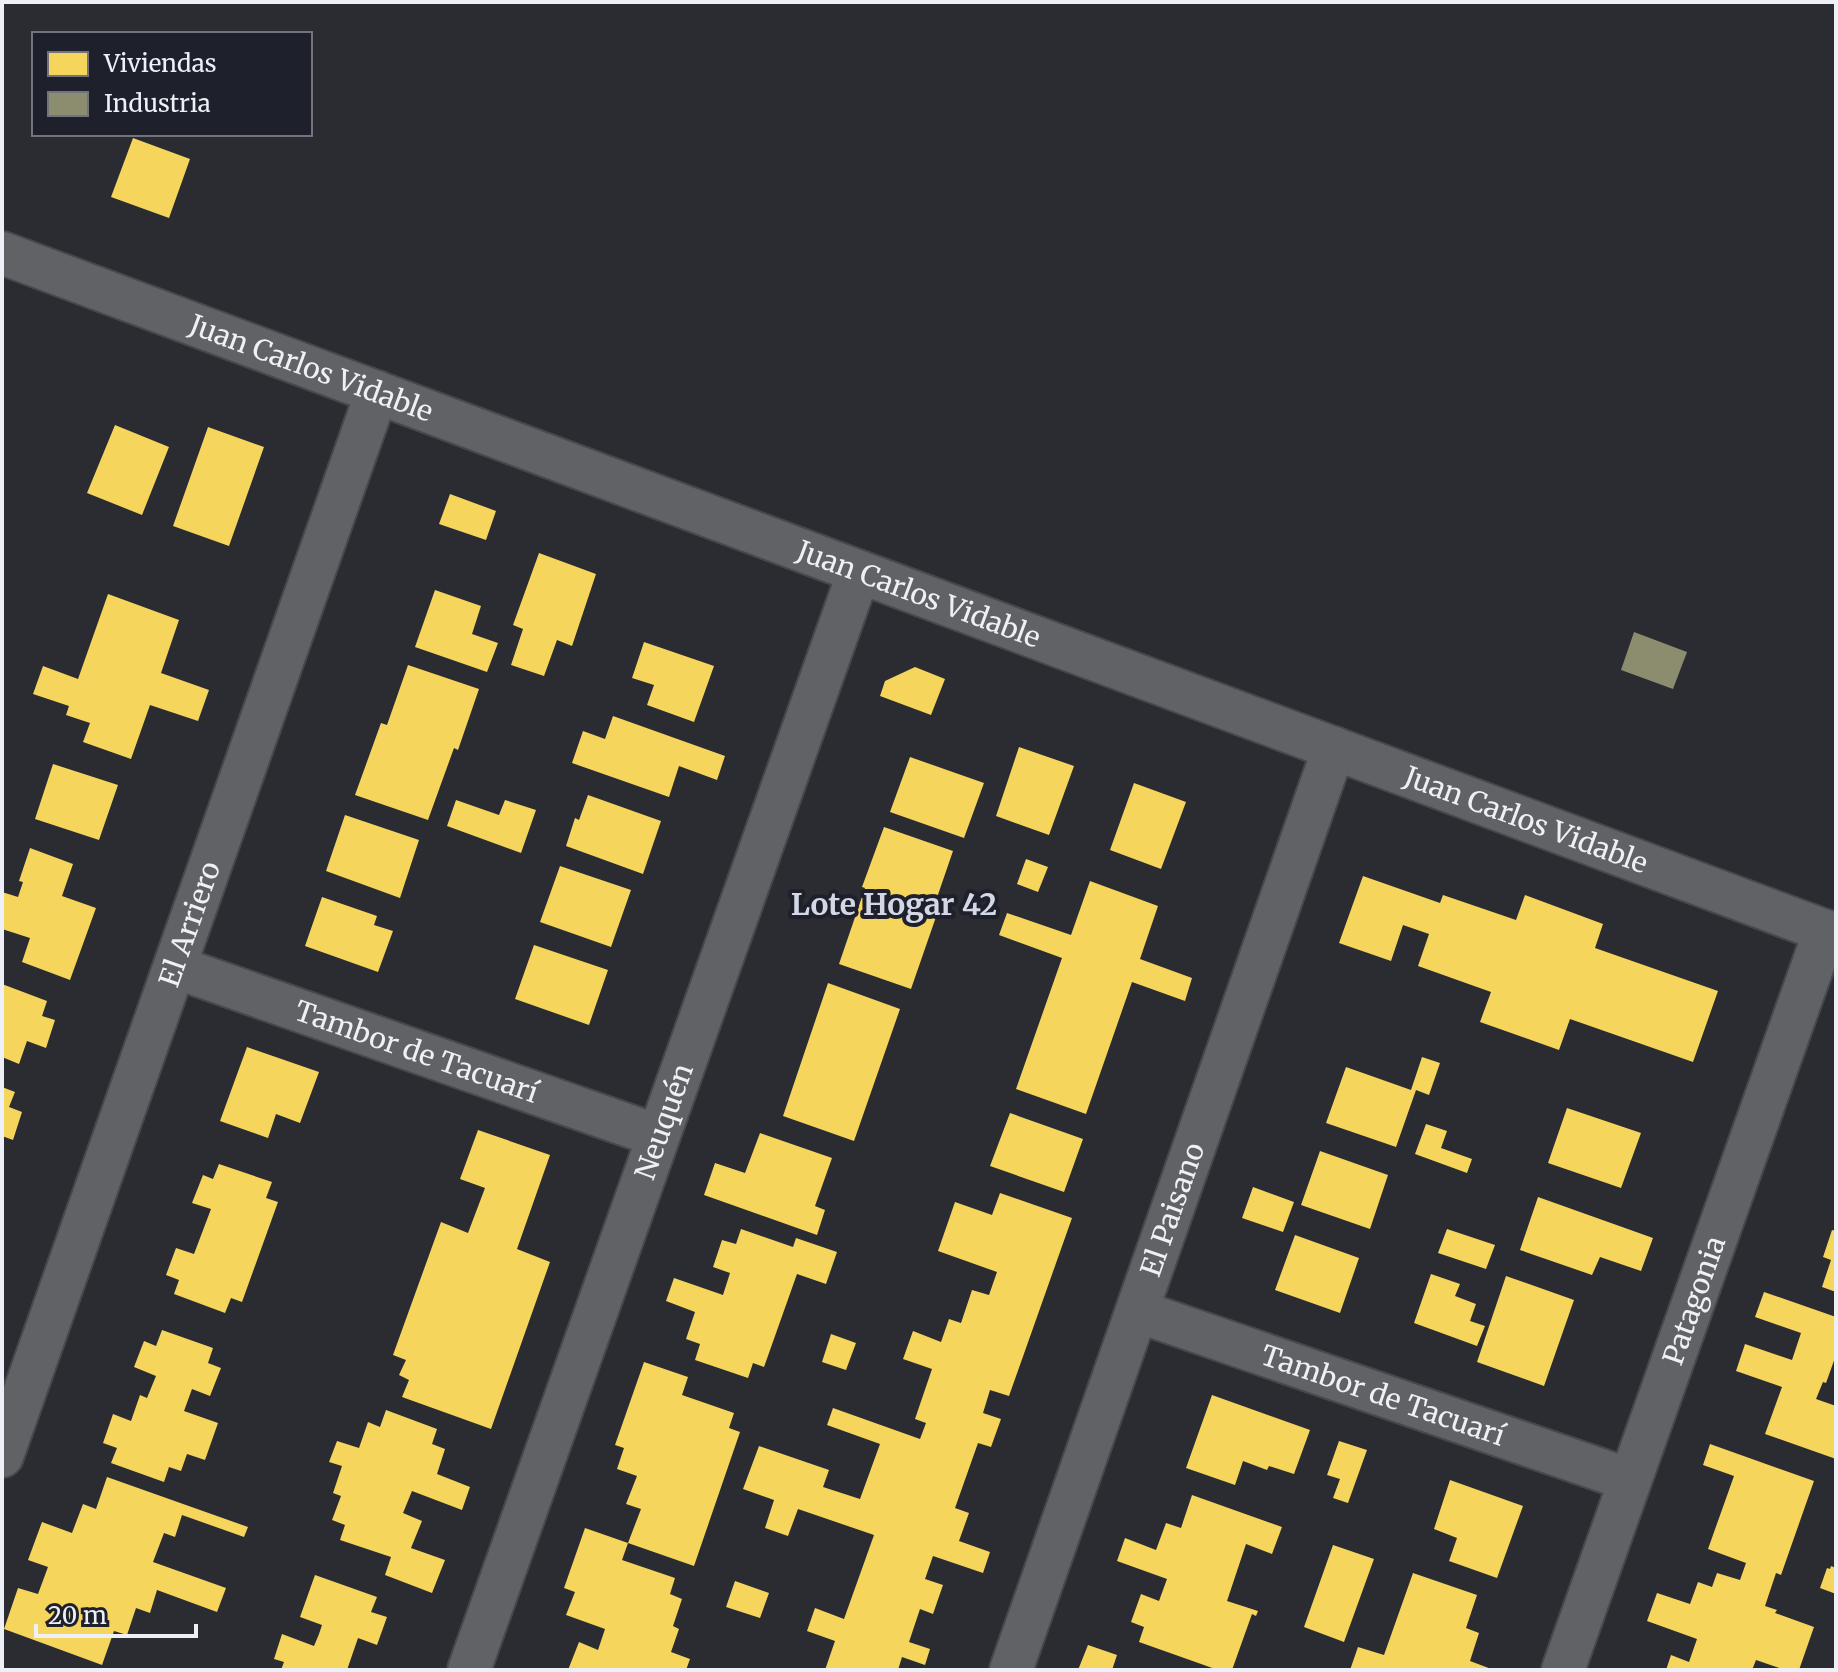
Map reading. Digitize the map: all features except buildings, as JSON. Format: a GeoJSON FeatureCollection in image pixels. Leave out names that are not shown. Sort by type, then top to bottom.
{"type":"FeatureCollection","features":[{"type":"Feature","properties":{"kind":"street","name":"Juan Carlos Vidable"},"geometry":{"type":"LineString","coordinates":[[2,253],[1830,933]]}},
{"type":"Feature","properties":{"kind":"street","name":"El Arriero"},"geometry":{"type":"LineString","coordinates":[[2,1456],[377,392]]}},
{"type":"Feature","properties":{"kind":"street","name":"Neuquén"},"geometry":{"type":"LineString","coordinates":[[469,1670],[859,572]]}},
{"type":"Feature","properties":{"kind":"street","name":"El Paisano"},"geometry":{"type":"LineString","coordinates":[[1011,1670],[1334,748]]}},
{"type":"Feature","properties":{"kind":"street","name":"Patagonia"},"geometry":{"type":"LineString","coordinates":[[1563,1670],[1830,933]]}},
{"type":"Feature","properties":{"kind":"street","name":"Tambor de Tacuarí"},"geometry":{"type":"LineString","coordinates":[[175,967],[658,1136]]}},
{"type":"Feature","properties":{"kind":"street","name":"Tambor de Tacuarí"},"geometry":{"type":"LineString","coordinates":[[1137,1311],[1630,1480]]}},
{"type":"Feature","properties":{"kind":"district","name":"Lote Hogar 42"},"geometry":{"type":"Point","coordinates":[894,904]}}]}
